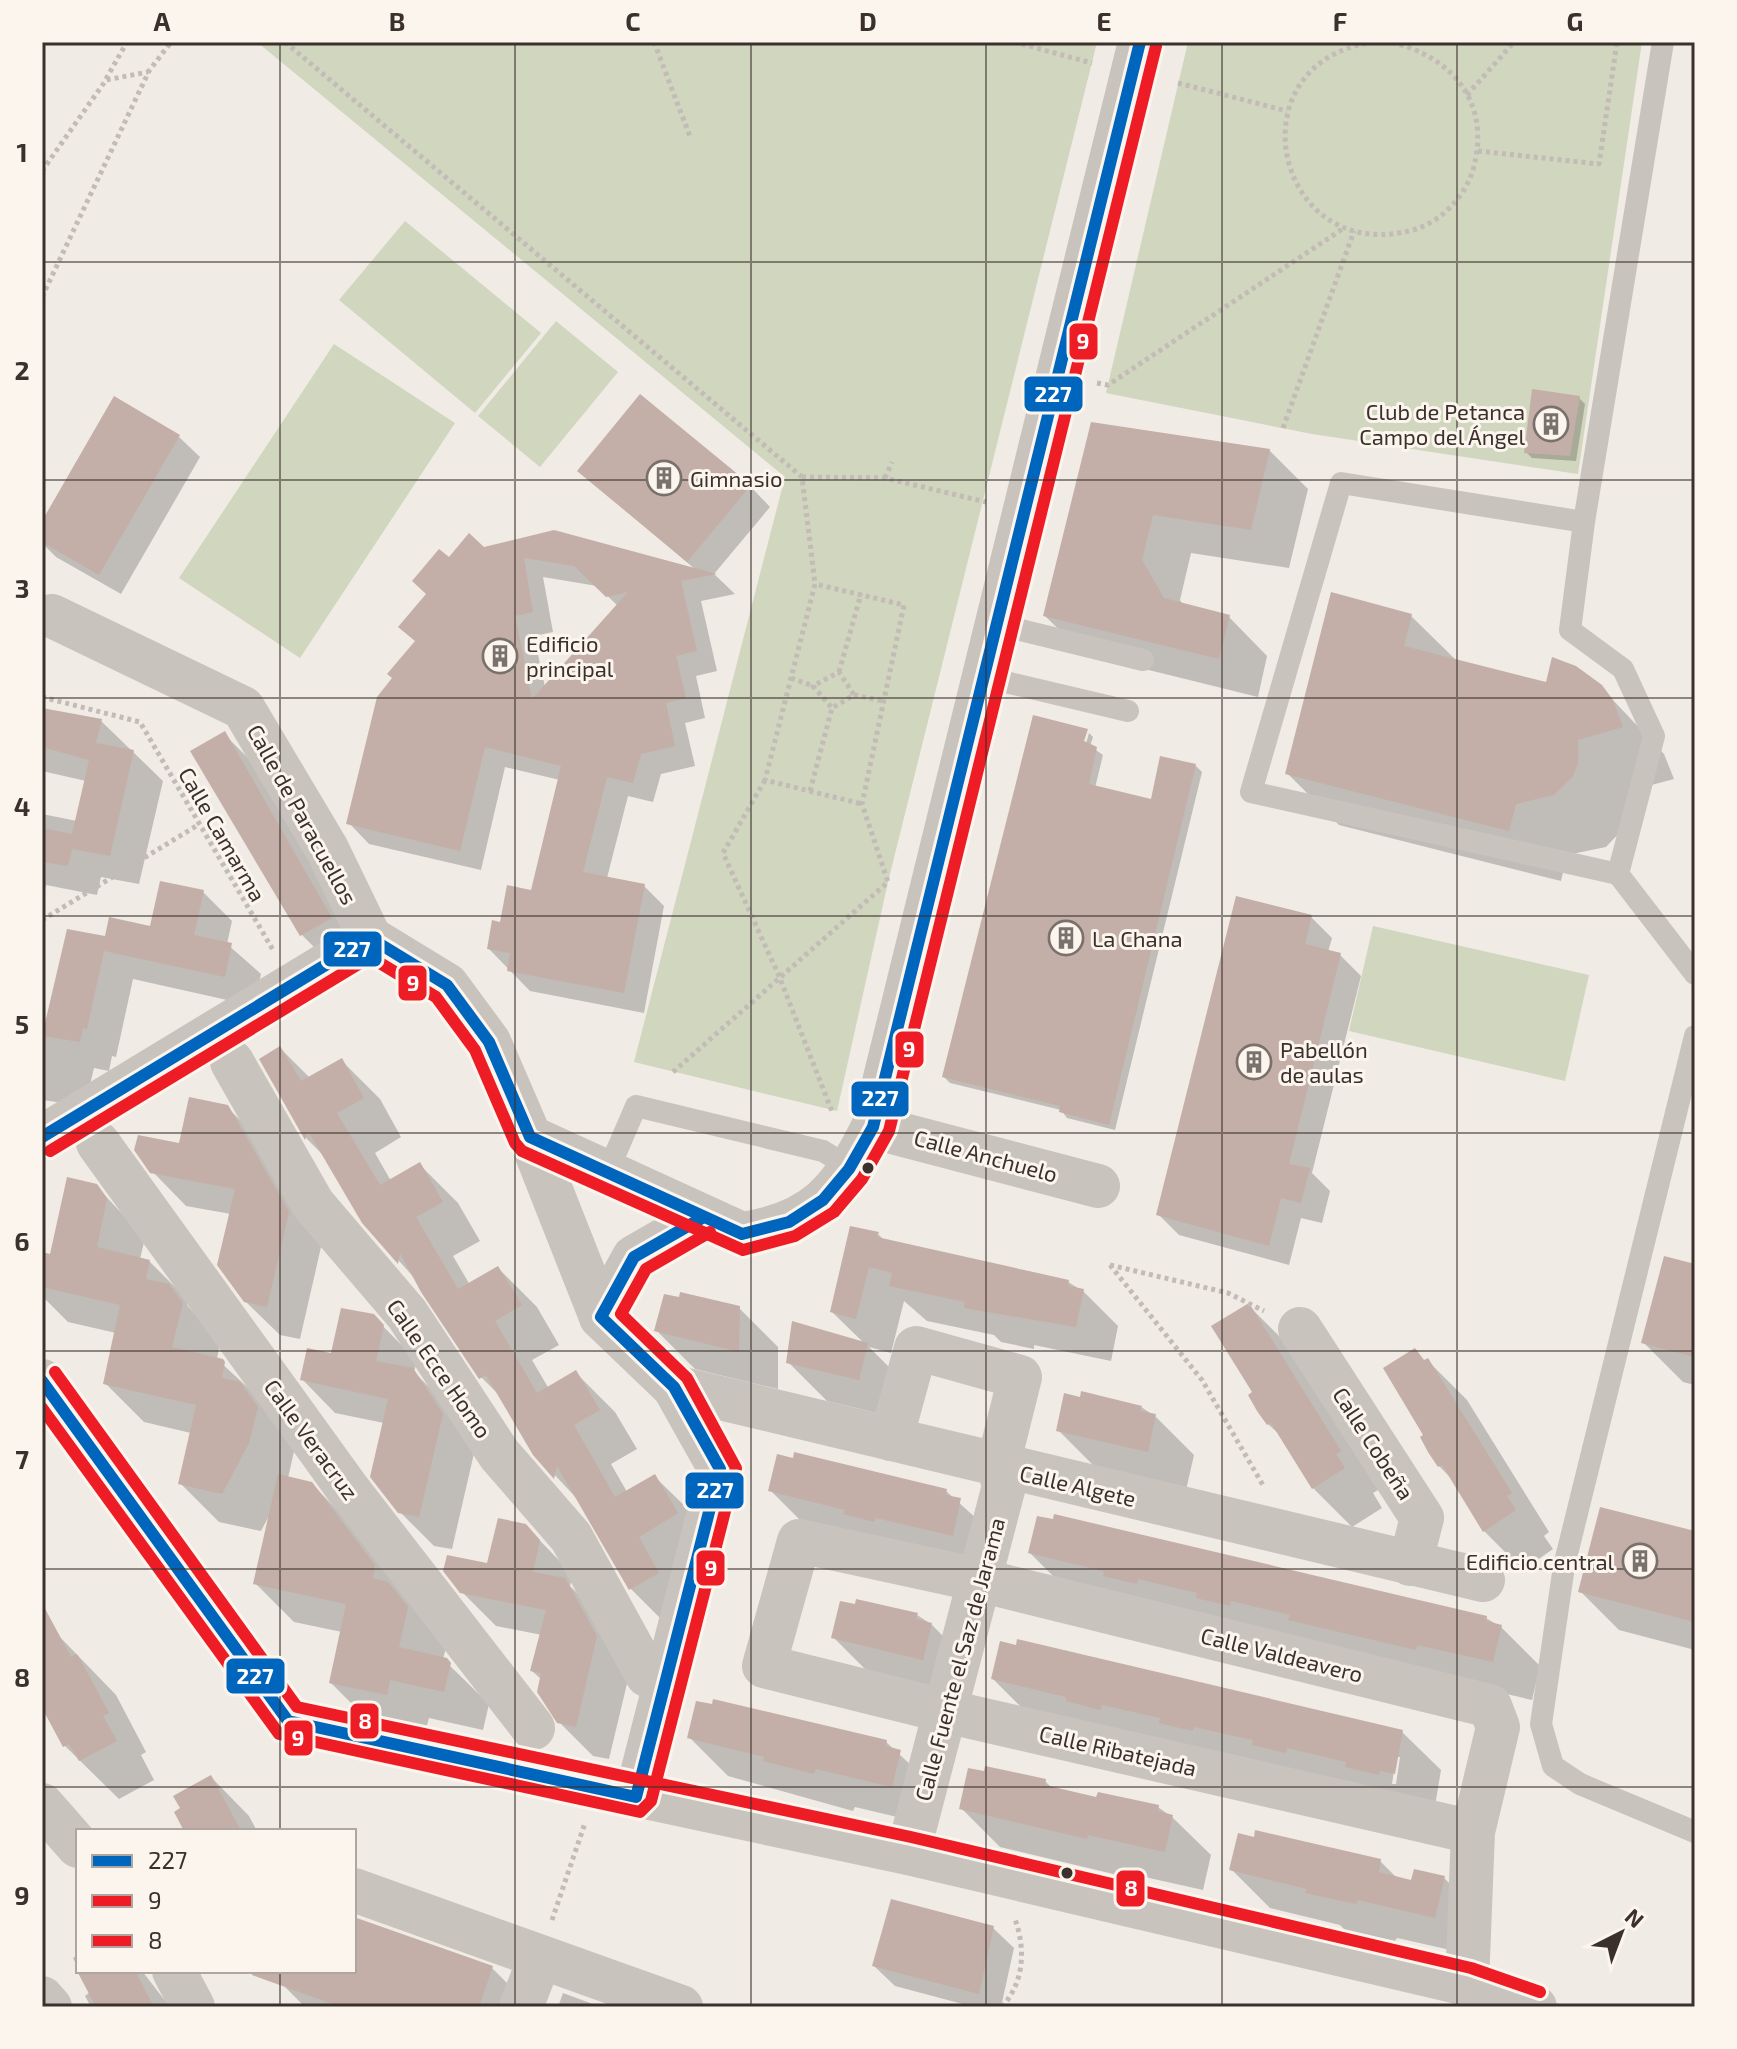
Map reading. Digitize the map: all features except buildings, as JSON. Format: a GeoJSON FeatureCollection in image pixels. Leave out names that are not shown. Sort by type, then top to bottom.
{"type":"FeatureCollection","features":[{"type":"Feature","properties":{"kind":"street"},"geometry":{"type":"LineString","coordinates":[[530,1137],[742,1234],[778,1229],[815,1209],[852,1169],[855,1126],[984,677],[1140,42]]}},
{"type":"Feature","properties":{"kind":"street","name":"Calle de Paracuellos"},"geometry":{"type":"LineString","coordinates":[[52,616],[243,708],[327,849],[370,938]]}},
{"type":"Feature","properties":{"kind":"street"},"geometry":{"type":"LineString","coordinates":[[42,1137],[370,938],[447,985],[489,1042],[601,1317],[674,1387],[720,1469],[636,1797]]}},
{"type":"Feature","properties":{"kind":"street","name":"Calle Ecce Homo"},"geometry":{"type":"LineString","coordinates":[[232,1062],[313,1204],[407,1314],[499,1454],[571,1537],[647,1675]]}},
{"type":"Feature","properties":{"kind":"street","name":"Calle Anchuelo"},"geometry":{"type":"LineString","coordinates":[[855,1126],[1098,1186]]}},
{"type":"Feature","properties":{"kind":"street","name":"Calle Veracruz"},"geometry":{"type":"LineString","coordinates":[[98,1143],[347,1488],[533,1728]]}},
{"type":"Feature","properties":{"kind":"street"},"geometry":{"type":"LineString","coordinates":[[601,1317],[634,1257],[702,1218]]}},
{"type":"Feature","properties":{"kind":"street","name":"Calle Cobeña"},"geometry":{"type":"LineString","coordinates":[[1300,1329],[1422,1518],[1410,1564]]}},
{"type":"Feature","properties":{"kind":"street","name":"Calle Fuente el Saz de Jarama"},"geometry":{"type":"LineString","coordinates":[[891,1439],[916,1348],[1020,1377],[998,1465],[1004,1486],[908,1853]]}},
{"type":"Feature","properties":{"kind":"street"},"geometry":{"type":"LineString","coordinates":[[42,1381],[288,1721],[908,1853],[1467,1984],[1535,2007]]}},
{"type":"Feature","properties":{"kind":"street","name":"Calle Algete"},"geometry":{"type":"LineString","coordinates":[[674,1387],[1483,1580]]}},
{"type":"Feature","properties":{"kind":"street","name":"Calle Valdeavero"},"geometry":{"type":"LineString","coordinates":[[764,1666],[799,1541],[979,1580],[1490,1706],[1498,1727],[1473,1832],[1467,1984]]}},
{"type":"Feature","properties":{"kind":"street","name":"Calle Ribatejada"},"geometry":{"type":"LineString","coordinates":[[764,1666],[945,1711],[1473,1832]]}},
{"type":"Feature","properties":{"kind":"street"},"geometry":{"type":"LineString","coordinates":[[43,1808],[76,1844]]}},
{"type":"Feature","properties":{"kind":"street"},"geometry":{"type":"LineString","coordinates":[[356,1891],[544,1945],[681,2007]]}},
{"type":"Feature","properties":{"kind":"street"},"geometry":{"type":"LineString","coordinates":[[521,2007],[544,1945]]}},
{"type":"Feature","properties":{"kind":"street"},"geometry":{"type":"LineString","coordinates":[[175,1973],[193,2007]]}},
{"type":"Feature","properties":{"kind":"street"},"geometry":{"type":"LineString","coordinates":[[42,1998],[50,2007]]}},
{"type":"Feature","properties":{"kind":"lane"},"geometry":{"type":"LineString","coordinates":[[1618,874],[1654,736],[1623,669],[1570,630],[1584,522],[1663,42]]}},
{"type":"Feature","properties":{"kind":"lane"},"geometry":{"type":"LineString","coordinates":[[1584,522],[1341,483],[1251,792],[1618,874],[1695,974]]}},
{"type":"Feature","properties":{"kind":"lane"},"geometry":{"type":"LineString","coordinates":[[996,624],[1143,660]]}},
{"type":"Feature","properties":{"kind":"lane"},"geometry":{"type":"LineString","coordinates":[[984,677],[1128,711]]}},
{"type":"Feature","properties":{"kind":"lane"},"geometry":{"type":"LineString","coordinates":[[1695,1036],[1564,1566],[1541,1724],[1553,1766],[1580,1784],[1695,1832]]}},
{"type":"Feature","properties":{"kind":"lane"},"geometry":{"type":"LineString","coordinates":[[608,1171],[636,1106],[823,1151],[852,1169]]}},
{"type":"Feature","properties":{"kind":"path"},"geometry":{"type":"LineString","coordinates":[[42,171],[106,80],[127,42]]}},
{"type":"Feature","properties":{"kind":"path"},"geometry":{"type":"LineString","coordinates":[[42,297],[149,71],[171,42]]}},
{"type":"Feature","properties":{"kind":"path"},"geometry":{"type":"LineString","coordinates":[[285,42],[802,477],[885,478],[988,502]]}},
{"type":"Feature","properties":{"kind":"path"},"geometry":{"type":"LineString","coordinates":[[654,42],[691,139]]}},
{"type":"Feature","properties":{"kind":"path"},"geometry":{"type":"LineString","coordinates":[[1014,42],[1092,63]]}},
{"type":"Feature","properties":{"kind":"path"},"geometry":{"type":"LineString","coordinates":[[1374,42],[1352,45],[1323,59],[1301,82],[1287,111],[1283,142],[1290,174],[1306,201],[1331,222],[1345,228],[1392,236],[1424,227],[1450,208],[1469,182],[1478,151],[1476,118],[1467,95],[1443,64],[1415,47],[1390,42]]}},
{"type":"Feature","properties":{"kind":"path"},"geometry":{"type":"LineString","coordinates":[[1467,95],[1514,42]]}},
{"type":"Feature","properties":{"kind":"path"},"geometry":{"type":"LineString","coordinates":[[1478,151],[1599,164],[1617,42]]}},
{"type":"Feature","properties":{"kind":"path"},"geometry":{"type":"LineString","coordinates":[[106,80],[149,71]]}},
{"type":"Feature","properties":{"kind":"path"},"geometry":{"type":"LineString","coordinates":[[1178,83],[1287,111]]}},
{"type":"Feature","properties":{"kind":"path"},"geometry":{"type":"LineString","coordinates":[[1093,382],[1108,385],[1345,228]]}},
{"type":"Feature","properties":{"kind":"path"},"geometry":{"type":"LineString","coordinates":[[1283,428],[1354,231]]}},
{"type":"Feature","properties":{"kind":"path"},"geometry":{"type":"LineString","coordinates":[[885,478],[892,462]]}},
{"type":"Feature","properties":{"kind":"path"},"geometry":{"type":"LineString","coordinates":[[802,477],[815,584],[765,780],[723,853],[779,976],[855,1126]]}},
{"type":"Feature","properties":{"kind":"path"},"geometry":{"type":"LineString","coordinates":[[673,1072],[888,882],[862,804],[904,605],[815,584]]}},
{"type":"Feature","properties":{"kind":"path"},"geometry":{"type":"LineString","coordinates":[[813,686],[839,672],[861,594]]}},
{"type":"Feature","properties":{"kind":"path"},"geometry":{"type":"LineString","coordinates":[[839,672],[854,695]]}},
{"type":"Feature","properties":{"kind":"path"},"geometry":{"type":"LineString","coordinates":[[791,678],[813,686],[832,708]]}},
{"type":"Feature","properties":{"kind":"path"},"geometry":{"type":"LineString","coordinates":[[810,791],[832,708],[854,695],[883,701]]}},
{"type":"Feature","properties":{"kind":"path","name":"Calle Camarma"},"geometry":{"type":"LineString","coordinates":[[42,697],[140,722],[279,962]]}},
{"type":"Feature","properties":{"kind":"path"},"geometry":{"type":"LineString","coordinates":[[765,780],[862,804]]}},
{"type":"Feature","properties":{"kind":"path"},"geometry":{"type":"LineString","coordinates":[[42,920],[199,825]]}},
{"type":"Feature","properties":{"kind":"path"},"geometry":{"type":"LineString","coordinates":[[1267,1491],[1202,1380],[1110,1265],[1228,1293],[1300,1329]]}},
{"type":"Feature","properties":{"kind":"path"},"geometry":{"type":"LineString","coordinates":[[544,1945],[589,1810]]}},
{"type":"Feature","properties":{"kind":"path"},"geometry":{"type":"LineString","coordinates":[[1002,2007],[1019,1981],[1022,1940],[1013,1915]]}},
{"type":"Feature","properties":{"kind":"green space"},"geometry":{"type":"Polygon","coordinates":[[[257,42],[1097,42],[888,882],[837,1111],[634,1062],[785,477],[257,42]]]}},
{"type":"Feature","properties":{"kind":"green space"},"geometry":{"type":"Polygon","coordinates":[[[1188,42],[1642,42],[1578,474],[1312,434],[1106,393],[1188,42]]]}},
{"type":"Feature","properties":{"kind":"green space"},"geometry":{"type":"Polygon","coordinates":[[[405,221],[541,333],[475,413],[339,300],[405,221]]]}},
{"type":"Feature","properties":{"kind":"green space"},"geometry":{"type":"Polygon","coordinates":[[[556,321],[618,372],[540,467],[478,416],[556,321]]]}},
{"type":"Feature","properties":{"kind":"green space"},"geometry":{"type":"Polygon","coordinates":[[[334,344],[455,423],[300,658],[179,578],[334,344]]]}},
{"type":"Feature","properties":{"kind":"green space"},"geometry":{"type":"Polygon","coordinates":[[[1373,926],[1589,975],[1565,1081],[1349,1031],[1373,926]]]}},
{"type":"Feature","properties":{"kind":"transit line","name":"227"},"geometry":{"type":"LineString","coordinates":[[42,1137],[370,938],[447,985],[489,1042],[530,1137],[742,1234],[789,1222],[823,1200],[849,1169],[873,1127],[1140,42]]}},
{"type":"Feature","properties":{"kind":"transit line","name":"9"},"geometry":{"type":"LineString","coordinates":[[50,1151],[370,957],[436,997],[475,1050],[515,1143],[522,1151],[743,1250],[795,1236],[834,1212],[862,1179],[889,1131],[1156,46]]}},
{"type":"Feature","properties":{"kind":"transit line","name":"227"},"geometry":{"type":"LineString","coordinates":[[42,1381],[288,1721],[636,1797],[720,1469],[674,1387],[601,1317],[634,1257],[702,1218]]}},
{"type":"Feature","properties":{"kind":"transit line","name":"9"},"geometry":{"type":"LineString","coordinates":[[42,1408],[279,1734],[640,1812],[651,1801],[736,1468],[687,1378],[621,1314],[646,1269],[710,1232]]}},
{"type":"Feature","properties":{"kind":"transit line","name":"8"},"geometry":{"type":"LineString","coordinates":[[55,1372],[297,1707],[911,1837],[1471,1968],[1540,1992]]}},
{"type":"Feature","properties":{"kind":"place","name":"Club de Petanca Campo del Ángel"},"geometry":{"type":"Point","coordinates":[1551,424]}},
{"type":"Feature","properties":{"kind":"place","name":"Gimnasio"},"geometry":{"type":"Point","coordinates":[664,478]}},
{"type":"Feature","properties":{"kind":"place","name":"Edificio principal"},"geometry":{"type":"Point","coordinates":[500,656]}},
{"type":"Feature","properties":{"kind":"place","name":"La Chana"},"geometry":{"type":"Point","coordinates":[1066,938]}},
{"type":"Feature","properties":{"kind":"place","name":"Pabellón de aulas"},"geometry":{"type":"Point","coordinates":[1254,1062]}},
{"type":"Feature","properties":{"kind":"place","name":"Edificio central"},"geometry":{"type":"Point","coordinates":[1640,1561]}}]}
